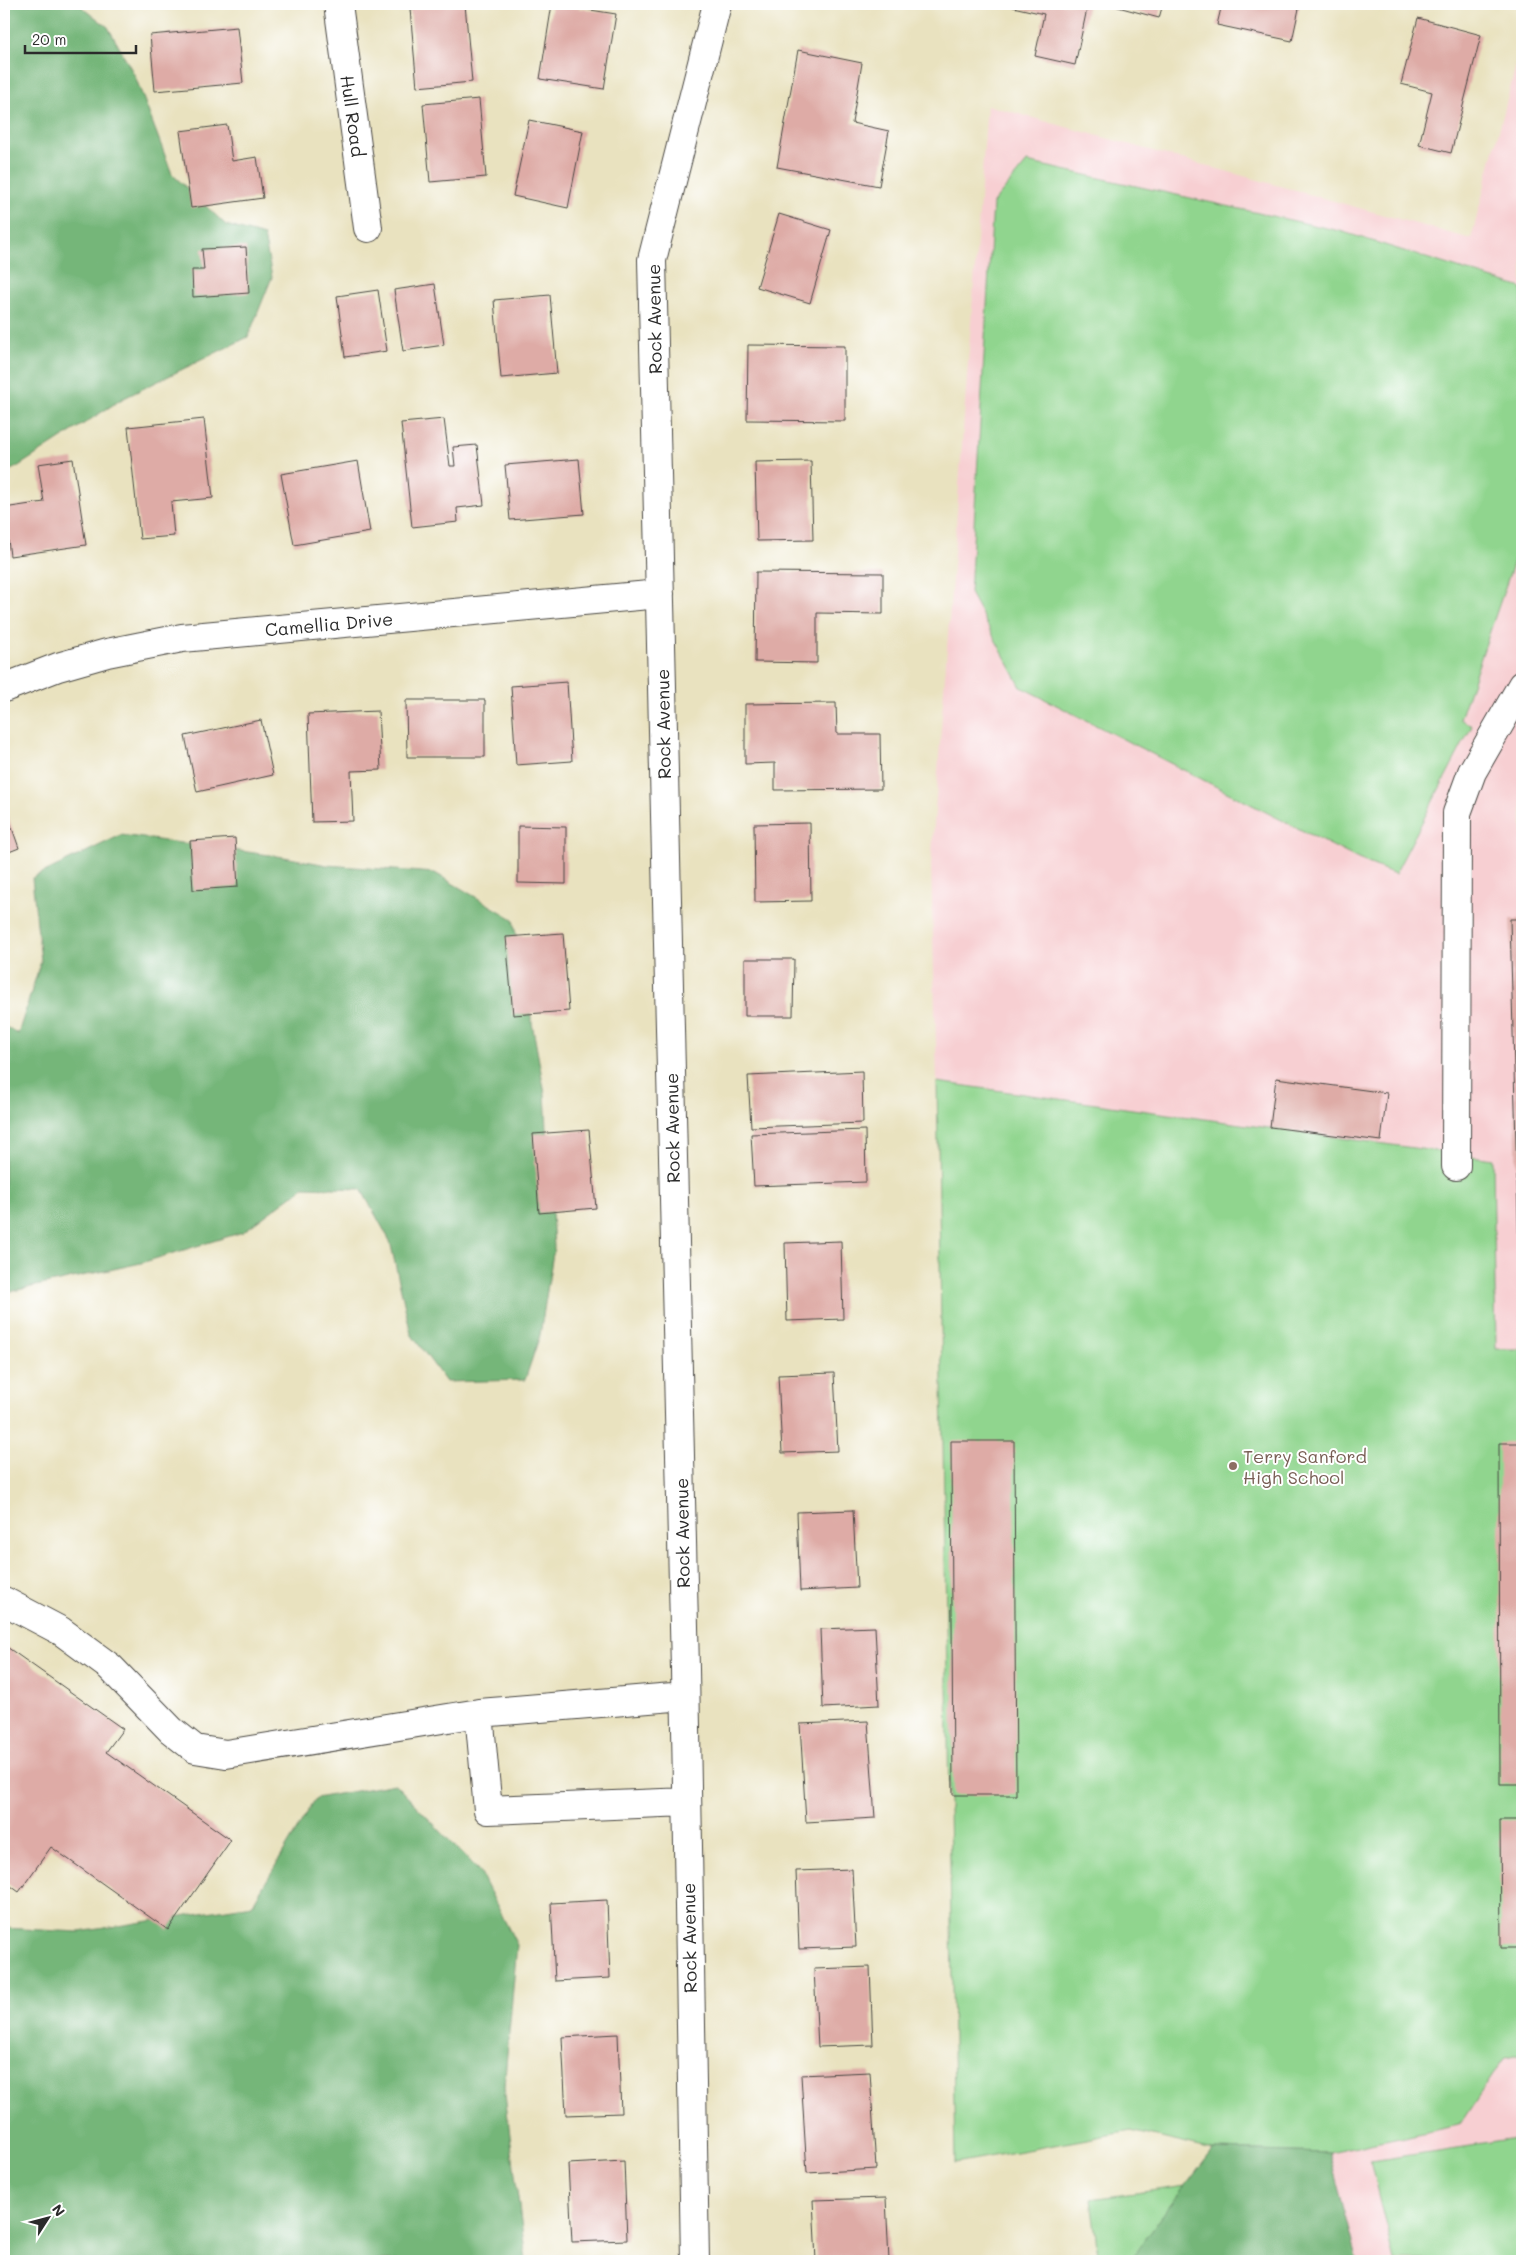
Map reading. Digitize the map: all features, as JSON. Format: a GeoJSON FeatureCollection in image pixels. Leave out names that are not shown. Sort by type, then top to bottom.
{"type":"FeatureCollection","features":[{"type":"Feature","properties":{"kind":"street","name":"Hull Road"},"geometry":{"type":"LineString","coordinates":[[338,4],[368,228]]}},
{"type":"Feature","properties":{"kind":"street","name":"Rock Avenue"},"geometry":{"type":"LineString","coordinates":[[695,2261],[685,1696],[652,260],[717,4]]}},
{"type":"Feature","properties":{"kind":"street","name":"Camellia Drive"},"geometry":{"type":"LineString","coordinates":[[4,688],[58,667],[107,653],[182,638],[660,594]]}},
{"type":"Feature","properties":{"kind":"street"},"geometry":{"type":"LineString","coordinates":[[1456,1166],[1457,813],[1472,772],[1522,685]]}},
{"type":"Feature","properties":{"kind":"street"},"geometry":{"type":"LineString","coordinates":[[4,1601],[61,1631],[110,1667],[171,1730],[195,1749],[226,1754],[479,1712],[685,1696]]}},
{"type":"Feature","properties":{"kind":"street"},"geometry":{"type":"LineString","coordinates":[[479,1712],[488,1810],[687,1802]]}},
{"type":"Feature","properties":{"kind":"shaded area","name":"Terry Sanford High School"},"geometry":{"type":"Polygon","coordinates":[[[1522,42],[1522,2261],[1358,2261],[1329,2153],[1213,2150],[1131,2131],[955,2163],[937,1082],[931,865],[987,105],[1471,239],[1522,42]]]}},
{"type":"Feature","properties":{"kind":"green space"},"geometry":{"type":"Polygon","coordinates":[[[4,4],[78,4],[108,27],[135,76],[172,174],[226,225],[264,236],[272,277],[248,337],[122,399],[17,467],[4,473],[4,4]]]}},
{"type":"Feature","properties":{"kind":"green space"},"geometry":{"type":"Polygon","coordinates":[[[1027,162],[1340,231],[1522,288],[1522,538],[1460,719],[1472,726],[1395,874],[1358,859],[1021,687],[970,593],[993,203],[1027,162]]]}},
{"type":"Feature","properties":{"kind":"green space"},"geometry":{"type":"Polygon","coordinates":[[[121,835],[284,857],[327,865],[435,873],[513,919],[545,1094],[554,1247],[540,1335],[525,1380],[446,1382],[411,1334],[390,1241],[361,1189],[304,1187],[243,1232],[141,1263],[4,1293],[4,1026],[18,1034],[41,961],[32,878],[121,835]]]}},
{"type":"Feature","properties":{"kind":"green space"},"geometry":{"type":"Polygon","coordinates":[[[937,1082],[1493,1159],[1496,1349],[1522,1349],[1522,2054],[1505,2057],[1460,2125],[1329,2153],[1213,2150],[1131,2131],[955,2163],[937,1082]]]}},
{"type":"Feature","properties":{"kind":"green space"},"geometry":{"type":"Polygon","coordinates":[[[395,1784],[480,1872],[517,1945],[504,2087],[526,2261],[4,2261],[4,1928],[79,1932],[252,1905],[316,1798],[395,1784]]]}},
{"type":"Feature","properties":{"kind":"green space"},"geometry":{"type":"Polygon","coordinates":[[[1522,2138],[1522,2261],[1395,2261],[1371,2161],[1522,2138]]]}},
{"type":"Feature","properties":{"kind":"green space"},"geometry":{"type":"Polygon","coordinates":[[[1213,2150],[1329,2153],[1358,2261],[1131,2261],[1147,2236],[1213,2150]]]}},
{"type":"Feature","properties":{"kind":"green space"},"geometry":{"type":"Polygon","coordinates":[[[1216,2182],[1227,2261],[1099,2261],[1091,2199],[1216,2182]]]}},
{"type":"Feature","properties":{"kind":"building"},"geometry":{"type":"Polygon","coordinates":[[[465,4],[472,82],[417,87],[410,9],[465,4]]]}},
{"type":"Feature","properties":{"kind":"building"},"geometry":{"type":"Polygon","coordinates":[[[552,4],[616,14],[604,89],[540,79],[552,4]]]}},
{"type":"Feature","properties":{"kind":"building"},"geometry":{"type":"Polygon","coordinates":[[[1014,4],[1088,4],[1075,65],[1035,56],[1044,14],[1013,7],[1014,4]]]}},
{"type":"Feature","properties":{"kind":"building"},"geometry":{"type":"Polygon","coordinates":[[[1107,4],[1163,4],[1159,18],[1107,4]]]}},
{"type":"Feature","properties":{"kind":"building"},"geometry":{"type":"Polygon","coordinates":[[[1222,4],[1300,4],[1292,41],[1217,25],[1222,4]]]}},
{"type":"Feature","properties":{"kind":"building"},"geometry":{"type":"Polygon","coordinates":[[[1418,18],[1481,35],[1451,153],[1419,145],[1432,92],[1401,84],[1418,18]]]}},
{"type":"Feature","properties":{"kind":"building"},"geometry":{"type":"Polygon","coordinates":[[[237,27],[243,83],[155,91],[150,35],[237,27]]]}},
{"type":"Feature","properties":{"kind":"building"},"geometry":{"type":"Polygon","coordinates":[[[798,50],[862,63],[852,123],[889,131],[879,186],[777,167],[798,50]]]}},
{"type":"Feature","properties":{"kind":"building"},"geometry":{"type":"Polygon","coordinates":[[[479,99],[486,177],[430,182],[423,104],[479,99]]]}},
{"type":"Feature","properties":{"kind":"building"},"geometry":{"type":"Polygon","coordinates":[[[529,120],[583,131],[568,208],[513,196],[529,120]]]}},
{"type":"Feature","properties":{"kind":"building"},"geometry":{"type":"Polygon","coordinates":[[[227,125],[232,161],[257,157],[263,198],[191,208],[180,131],[227,125]]]}},
{"type":"Feature","properties":{"kind":"building"},"geometry":{"type":"Polygon","coordinates":[[[779,214],[831,230],[810,303],[757,287],[779,214]]]}},
{"type":"Feature","properties":{"kind":"building"},"geometry":{"type":"Polygon","coordinates":[[[246,247],[249,293],[193,297],[192,270],[204,270],[202,249],[246,247]]]}},
{"type":"Feature","properties":{"kind":"building"},"geometry":{"type":"Polygon","coordinates":[[[435,284],[444,345],[403,351],[394,290],[435,284]]]}},
{"type":"Feature","properties":{"kind":"building"},"geometry":{"type":"Polygon","coordinates":[[[378,290],[387,351],[345,357],[337,296],[378,290]]]}},
{"type":"Feature","properties":{"kind":"building"},"geometry":{"type":"Polygon","coordinates":[[[550,295],[557,373],[501,378],[494,300],[550,295]]]}},
{"type":"Feature","properties":{"kind":"building"},"geometry":{"type":"Polygon","coordinates":[[[748,345],[845,346],[845,421],[747,420],[748,345]]]}},
{"type":"Feature","properties":{"kind":"building"},"geometry":{"type":"Polygon","coordinates":[[[204,419],[213,498],[171,502],[174,536],[140,539],[128,427],[204,419]]]}},
{"type":"Feature","properties":{"kind":"building"},"geometry":{"type":"Polygon","coordinates":[[[444,419],[450,466],[455,466],[453,447],[477,445],[484,505],[457,508],[458,522],[412,527],[401,423],[444,419]]]}},
{"type":"Feature","properties":{"kind":"building"},"geometry":{"type":"Polygon","coordinates":[[[73,459],[86,545],[10,556],[4,508],[44,502],[38,464],[73,459]]]}},
{"type":"Feature","properties":{"kind":"building"},"geometry":{"type":"Polygon","coordinates":[[[579,459],[584,514],[510,520],[505,465],[579,459]]]}},
{"type":"Feature","properties":{"kind":"building"},"geometry":{"type":"Polygon","coordinates":[[[358,461],[370,532],[294,545],[281,474],[358,461]]]}},
{"type":"Feature","properties":{"kind":"building"},"geometry":{"type":"Polygon","coordinates":[[[811,461],[813,540],[757,541],[755,462],[811,461]]]}},
{"type":"Feature","properties":{"kind":"building"},"geometry":{"type":"Polygon","coordinates":[[[756,572],[883,573],[883,614],[817,613],[817,663],[755,662],[756,572]]]}},
{"type":"Feature","properties":{"kind":"building"},"geometry":{"type":"Polygon","coordinates":[[[567,682],[572,761],[516,765],[511,686],[567,682]]]}},
{"type":"Feature","properties":{"kind":"building"},"geometry":{"type":"Polygon","coordinates":[[[406,700],[485,700],[485,757],[407,757],[406,700]]]}},
{"type":"Feature","properties":{"kind":"building"},"geometry":{"type":"Polygon","coordinates":[[[836,703],[837,734],[880,734],[881,789],[775,790],[775,763],[745,764],[745,704],[836,703]]]}},
{"type":"Feature","properties":{"kind":"building"},"geometry":{"type":"Polygon","coordinates":[[[378,711],[381,770],[351,771],[353,821],[312,822],[308,714],[378,711]]]}},
{"type":"Feature","properties":{"kind":"building"},"geometry":{"type":"Polygon","coordinates":[[[261,720],[273,775],[197,792],[185,736],[261,720]]]}},
{"type":"Feature","properties":{"kind":"building"},"geometry":{"type":"Polygon","coordinates":[[[4,805],[19,848],[4,854],[4,805]]]}},
{"type":"Feature","properties":{"kind":"building"},"geometry":{"type":"Polygon","coordinates":[[[810,823],[811,901],[755,902],[754,824],[810,823]]]}},
{"type":"Feature","properties":{"kind":"building"},"geometry":{"type":"Polygon","coordinates":[[[518,826],[566,827],[566,884],[518,883],[518,826]]]}},
{"type":"Feature","properties":{"kind":"building"},"geometry":{"type":"Polygon","coordinates":[[[235,838],[238,887],[193,890],[190,841],[235,838]]]}},
{"type":"Feature","properties":{"kind":"building"},"geometry":{"type":"Polygon","coordinates":[[[1510,919],[1522,919],[1522,1333],[1521,1333],[1510,919]]]}},
{"type":"Feature","properties":{"kind":"building"},"geometry":{"type":"Polygon","coordinates":[[[563,933],[569,1011],[513,1015],[506,937],[563,933]]]}},
{"type":"Feature","properties":{"kind":"building"},"geometry":{"type":"Polygon","coordinates":[[[745,959],[794,959],[793,1016],[745,1016],[745,959]]]}},
{"type":"Feature","properties":{"kind":"building"},"geometry":{"type":"Polygon","coordinates":[[[862,1071],[863,1123],[751,1127],[748,1076],[862,1071]]]}},
{"type":"Feature","properties":{"kind":"building"},"geometry":{"type":"Polygon","coordinates":[[[1276,1078],[1387,1093],[1381,1141],[1270,1127],[1276,1078]]]}},
{"type":"Feature","properties":{"kind":"building"},"geometry":{"type":"Polygon","coordinates":[[[589,1130],[596,1208],[539,1213],[533,1134],[589,1130]]]}},
{"type":"Feature","properties":{"kind":"building"},"geometry":{"type":"Polygon","coordinates":[[[865,1130],[866,1182],[754,1186],[751,1134],[865,1130]]]}},
{"type":"Feature","properties":{"kind":"building"},"geometry":{"type":"Polygon","coordinates":[[[841,1241],[843,1319],[787,1321],[785,1243],[841,1241]]]}},
{"type":"Feature","properties":{"kind":"building"},"geometry":{"type":"Polygon","coordinates":[[[834,1373],[838,1451],[782,1453],[778,1375],[834,1373]]]}},
{"type":"Feature","properties":{"kind":"building"},"geometry":{"type":"Polygon","coordinates":[[[951,1441],[1014,1441],[1016,1795],[953,1795],[951,1441]]]}},
{"type":"Feature","properties":{"kind":"building"},"geometry":{"type":"Polygon","coordinates":[[[1499,1443],[1522,1443],[1522,1784],[1500,1784],[1499,1443]]]}},
{"type":"Feature","properties":{"kind":"building"},"geometry":{"type":"Polygon","coordinates":[[[853,1510],[857,1588],[800,1591],[797,1512],[853,1510]]]}},
{"type":"Feature","properties":{"kind":"building"},"geometry":{"type":"Polygon","coordinates":[[[875,1627],[879,1705],[823,1708],[820,1629],[875,1627]]]}},
{"type":"Feature","properties":{"kind":"building"},"geometry":{"type":"Polygon","coordinates":[[[4,1645],[123,1729],[106,1752],[231,1840],[168,1930],[51,1847],[19,1892],[4,1881],[4,1645]]]}},
{"type":"Feature","properties":{"kind":"building"},"geometry":{"type":"Polygon","coordinates":[[[868,1721],[875,1818],[806,1822],[800,1724],[868,1721]]]}},
{"type":"Feature","properties":{"kind":"building"},"geometry":{"type":"Polygon","coordinates":[[[1500,1820],[1522,1820],[1522,1948],[1501,1948],[1500,1820]]]}},
{"type":"Feature","properties":{"kind":"building"},"geometry":{"type":"Polygon","coordinates":[[[852,1869],[856,1947],[799,1949],[796,1871],[852,1869]]]}},
{"type":"Feature","properties":{"kind":"building"},"geometry":{"type":"Polygon","coordinates":[[[607,1900],[610,1978],[555,1981],[551,1903],[607,1900]]]}},
{"type":"Feature","properties":{"kind":"building"},"geometry":{"type":"Polygon","coordinates":[[[870,1967],[873,2045],[818,2047],[814,1969],[870,1967]]]}},
{"type":"Feature","properties":{"kind":"building"},"geometry":{"type":"Polygon","coordinates":[[[618,2034],[621,2113],[566,2115],[562,2037],[618,2034]]]}},
{"type":"Feature","properties":{"kind":"building"},"geometry":{"type":"Polygon","coordinates":[[[870,2072],[876,2169],[807,2173],[801,2075],[870,2072]]]}},
{"type":"Feature","properties":{"kind":"building"},"geometry":{"type":"Polygon","coordinates":[[[624,2161],[627,2240],[572,2242],[568,2164],[624,2161]]]}},
{"type":"Feature","properties":{"kind":"building"},"geometry":{"type":"Polygon","coordinates":[[[886,2198],[889,2261],[816,2261],[813,2200],[886,2198]]]}},
{"type":"Feature","properties":{"kind":"place","name":"Terry Sanford High School"},"geometry":{"type":"Point","coordinates":[1233,1466]}}]}
